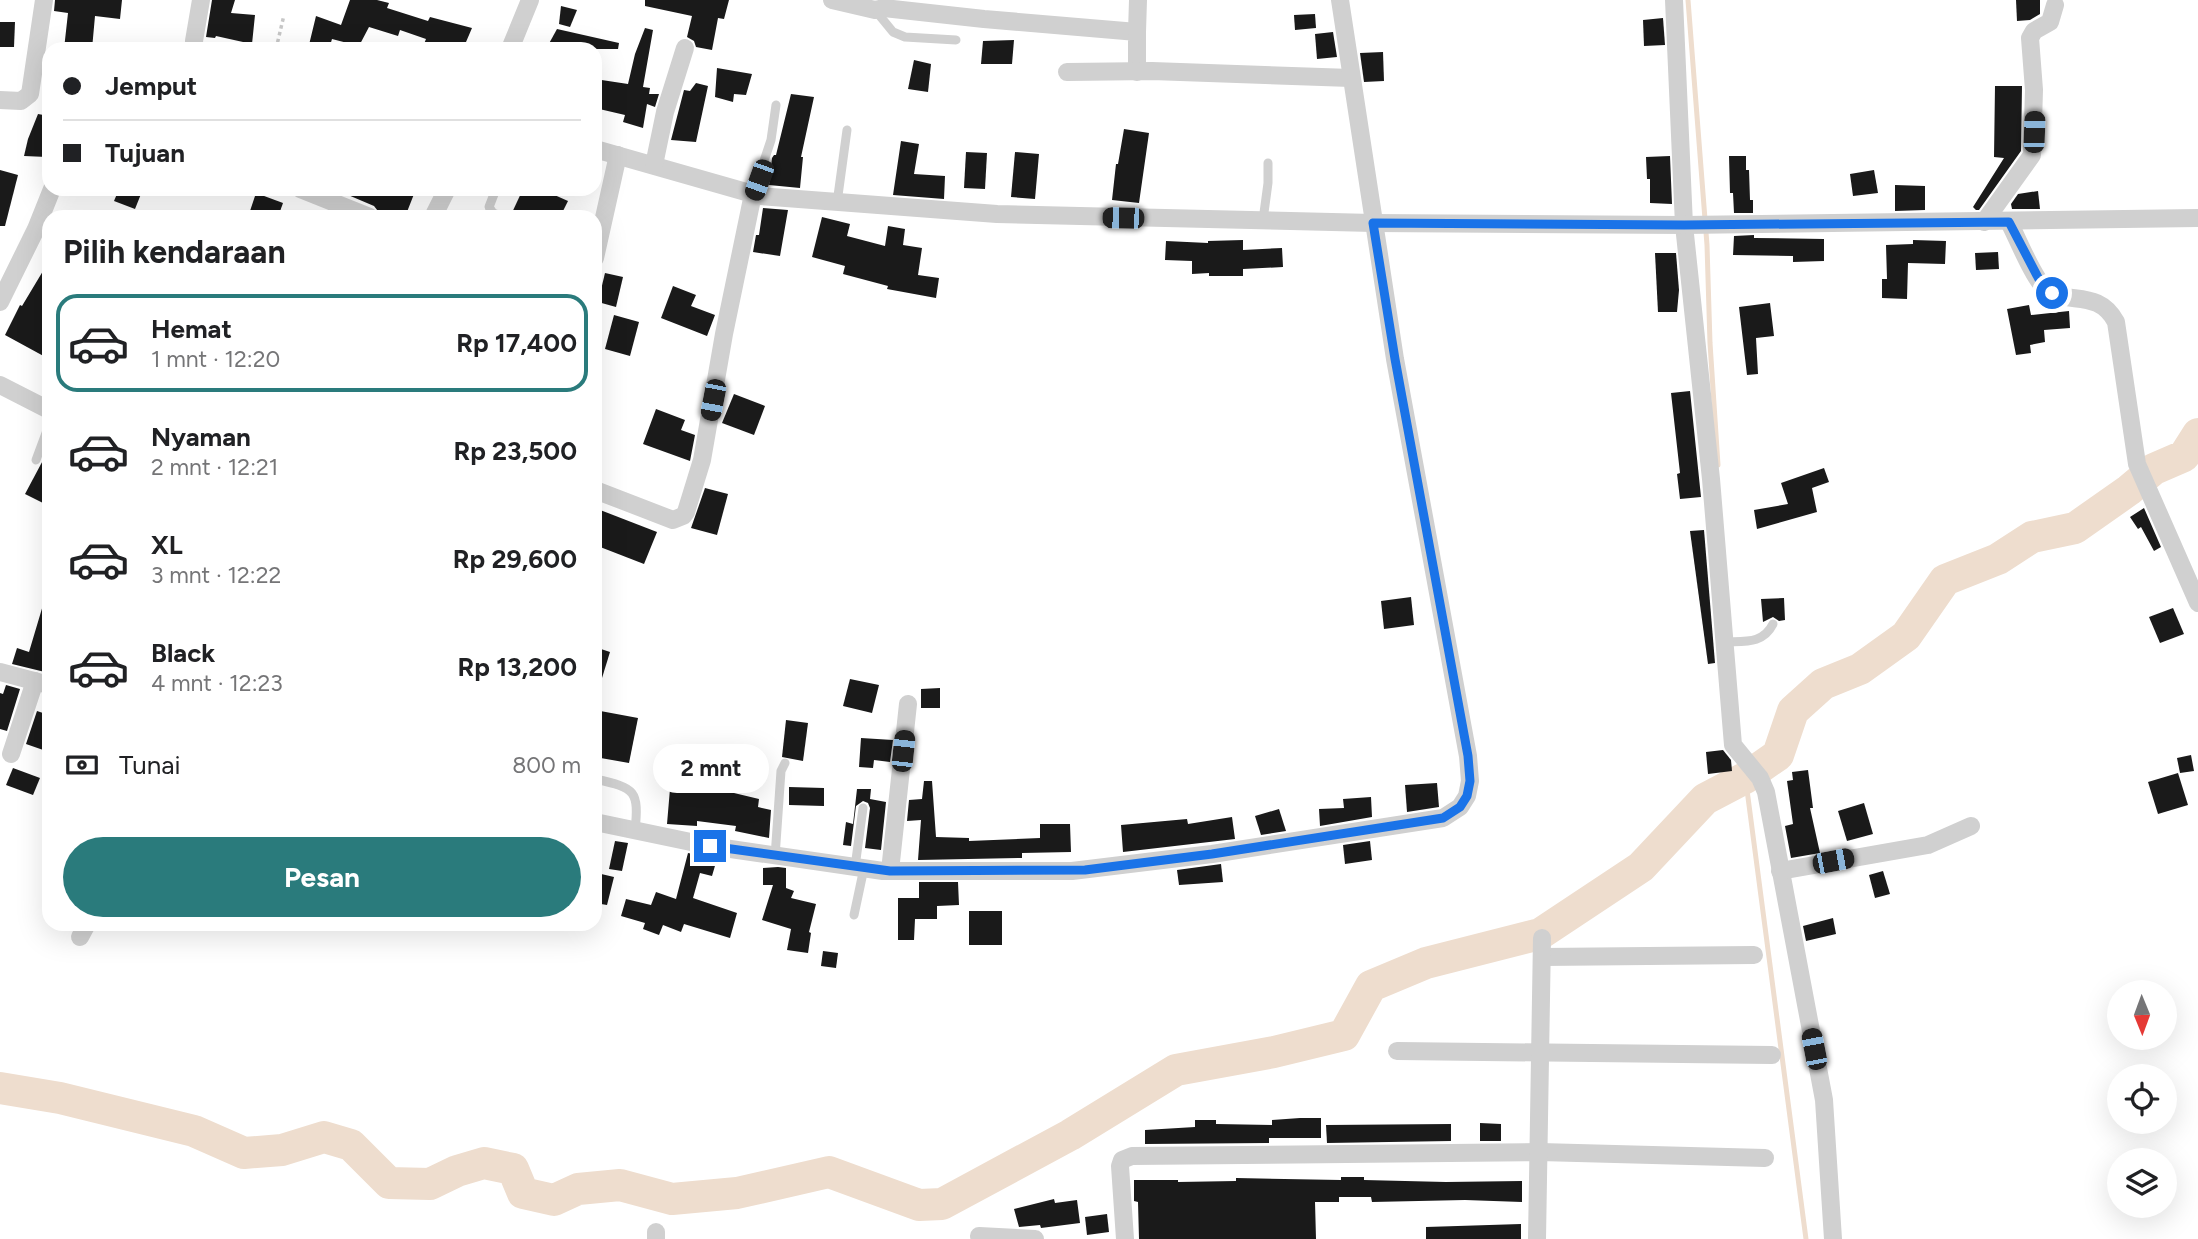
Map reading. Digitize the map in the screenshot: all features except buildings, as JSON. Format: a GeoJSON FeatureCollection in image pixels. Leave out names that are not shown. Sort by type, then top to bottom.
{"type":"FeatureCollection","features":[{"type":"Feature","properties":{"kind":"street"},"geometry":{"type":"LineString","coordinates":[[0,100],[21,101],[30,94],[44,0]]}},
{"type":"Feature","properties":{"kind":"street"},"geometry":{"type":"LineString","coordinates":[[194,42],[201,0]]}},
{"type":"Feature","properties":{"kind":"street"},"geometry":{"type":"LineString","coordinates":[[513,42],[530,0]]}},
{"type":"Feature","properties":{"kind":"street"},"geometry":{"type":"LineString","coordinates":[[832,0],[984,19],[1137,32]]}},
{"type":"Feature","properties":{"kind":"street"},"geometry":{"type":"LineString","coordinates":[[1137,72],[1138,0]]}},
{"type":"Feature","properties":{"kind":"street"},"geometry":{"type":"LineString","coordinates":[[602,824],[775,857],[890,871],[1085,870],[1409,824],[1443,818],[1460,807],[1470,789],[1468,756],[1395,359],[1340,0]]}},
{"type":"Feature","properties":{"kind":"street"},"geometry":{"type":"LineString","coordinates":[[1674,0],[1697,225],[1711,479],[1733,745],[1760,778],[1766,792],[1824,1100],[1833,1239]]}},
{"type":"Feature","properties":{"kind":"street"},"geometry":{"type":"LineString","coordinates":[[1984,222],[2032,155],[2034,90],[2030,38],[2034,31],[2050,22],[2055,5]]}},
{"type":"Feature","properties":{"kind":"street"},"geometry":{"type":"LineString","coordinates":[[654,166],[665,112],[685,48]]}},
{"type":"Feature","properties":{"kind":"street"},"geometry":{"type":"LineString","coordinates":[[1067,72],[1351,78]]}},
{"type":"Feature","properties":{"kind":"street"},"geometry":{"type":"LineString","coordinates":[[602,151],[771,198],[1009,215],[1373,223],[1697,225],[2198,218]]}},
{"type":"Feature","properties":{"kind":"street"},"geometry":{"type":"LineString","coordinates":[[602,227],[618,155]]}},
{"type":"Feature","properties":{"kind":"street"},"geometry":{"type":"LineString","coordinates":[[602,493],[673,520],[686,512],[702,460],[724,334],[753,194]]}},
{"type":"Feature","properties":{"kind":"street"},"geometry":{"type":"LineString","coordinates":[[318,196],[352,210]]}},
{"type":"Feature","properties":{"kind":"street"},"geometry":{"type":"LineString","coordinates":[[0,302],[20,265],[42,213]]}},
{"type":"Feature","properties":{"kind":"street"},"geometry":{"type":"LineString","coordinates":[[2009,222],[2042,285],[2058,295],[2088,299],[2112,316],[2118,329],[2136,460],[2198,603]]}},
{"type":"Feature","properties":{"kind":"street"},"geometry":{"type":"LineString","coordinates":[[0,385],[42,406]]}},
{"type":"Feature","properties":{"kind":"street"},"geometry":{"type":"LineString","coordinates":[[0,672],[42,683],[11,754]]}},
{"type":"Feature","properties":{"kind":"street"},"geometry":{"type":"LineString","coordinates":[[890,871],[908,704]]}},
{"type":"Feature","properties":{"kind":"street"},"geometry":{"type":"LineString","coordinates":[[1780,872],[1928,845],[1971,826]]}},
{"type":"Feature","properties":{"kind":"street"},"geometry":{"type":"LineString","coordinates":[[1537,1239],[1542,938]]}},
{"type":"Feature","properties":{"kind":"street"},"geometry":{"type":"LineString","coordinates":[[1542,957],[1754,955]]}},
{"type":"Feature","properties":{"kind":"street"},"geometry":{"type":"LineString","coordinates":[[1396,1051],[1772,1055]]}},
{"type":"Feature","properties":{"kind":"street"},"geometry":{"type":"LineString","coordinates":[[1125,1239],[1119,1174],[1122,1160],[1126,1157],[1540,1152],[1765,1158]]}},
{"type":"Feature","properties":{"kind":"street"},"geometry":{"type":"LineString","coordinates":[[979,1236],[1035,1239]]}},
{"type":"Feature","properties":{"kind":"lane"},"geometry":{"type":"LineString","coordinates":[[883,6],[893,32],[905,37],[956,40]]}},
{"type":"Feature","properties":{"kind":"lane"},"geometry":{"type":"LineString","coordinates":[[753,194],[771,140],[776,105]]}},
{"type":"Feature","properties":{"kind":"lane"},"geometry":{"type":"LineString","coordinates":[[837,203],[847,130]]}},
{"type":"Feature","properties":{"kind":"lane"},"geometry":{"type":"LineString","coordinates":[[1263,220],[1268,163]]}},
{"type":"Feature","properties":{"kind":"lane"},"geometry":{"type":"LineString","coordinates":[[36,460],[42,444]]}},
{"type":"Feature","properties":{"kind":"lane"},"geometry":{"type":"LineString","coordinates":[[1725,642],[1762,638],[1768,634],[1773,624]]}},
{"type":"Feature","properties":{"kind":"lane"},"geometry":{"type":"LineString","coordinates":[[775,857],[781,771],[785,763]]}},
{"type":"Feature","properties":{"kind":"lane"},"geometry":{"type":"LineString","coordinates":[[602,781],[625,787],[634,793],[638,804],[635,832]]}},
{"type":"Feature","properties":{"kind":"lane"},"geometry":{"type":"LineString","coordinates":[[854,915],[863,808]]}},
{"type":"Feature","properties":{"kind":"path"},"geometry":{"type":"LineString","coordinates":[[278,42],[284,15]]}},
{"type":"Feature","properties":{"kind":"waterway"},"geometry":{"type":"LineString","coordinates":[[1688,0],[1707,245],[1718,465]]}},
{"type":"Feature","properties":{"kind":"waterway"},"geometry":{"type":"LineString","coordinates":[[0,1088],[60,1098],[194,1131],[244,1153],[282,1150],[324,1137],[351,1145],[389,1183],[430,1184],[457,1171],[484,1163],[513,1169],[523,1193],[554,1200],[578,1189],[620,1185],[672,1199],[737,1193],[829,1172],[919,1205],[942,1204],[1070,1135],[1176,1070],[1274,1052],[1344,1035],[1371,986],[1426,963],[1540,934],[1641,867],[1705,799],[1745,778],[1778,755],[1793,711],[1823,684],[1860,669],[1906,636],[1945,580],[1998,559],[2032,537],[2075,528],[2154,469],[2184,456],[2198,434]]}},
{"type":"Feature","properties":{"kind":"waterway"},"geometry":{"type":"LineString","coordinates":[[1744,767],[1806,1239]]}},
{"type":"Feature","properties":{"kind":"route"},"geometry":{"type":"LineString","coordinates":[[710,846],[890,871],[1072,871],[1212,854],[1409,824],[1443,818],[1460,807],[1470,789],[1468,756],[1395,359],[1373,223],[1710,225],[2009,222],[2042,285],[2052,293]]}}]}
